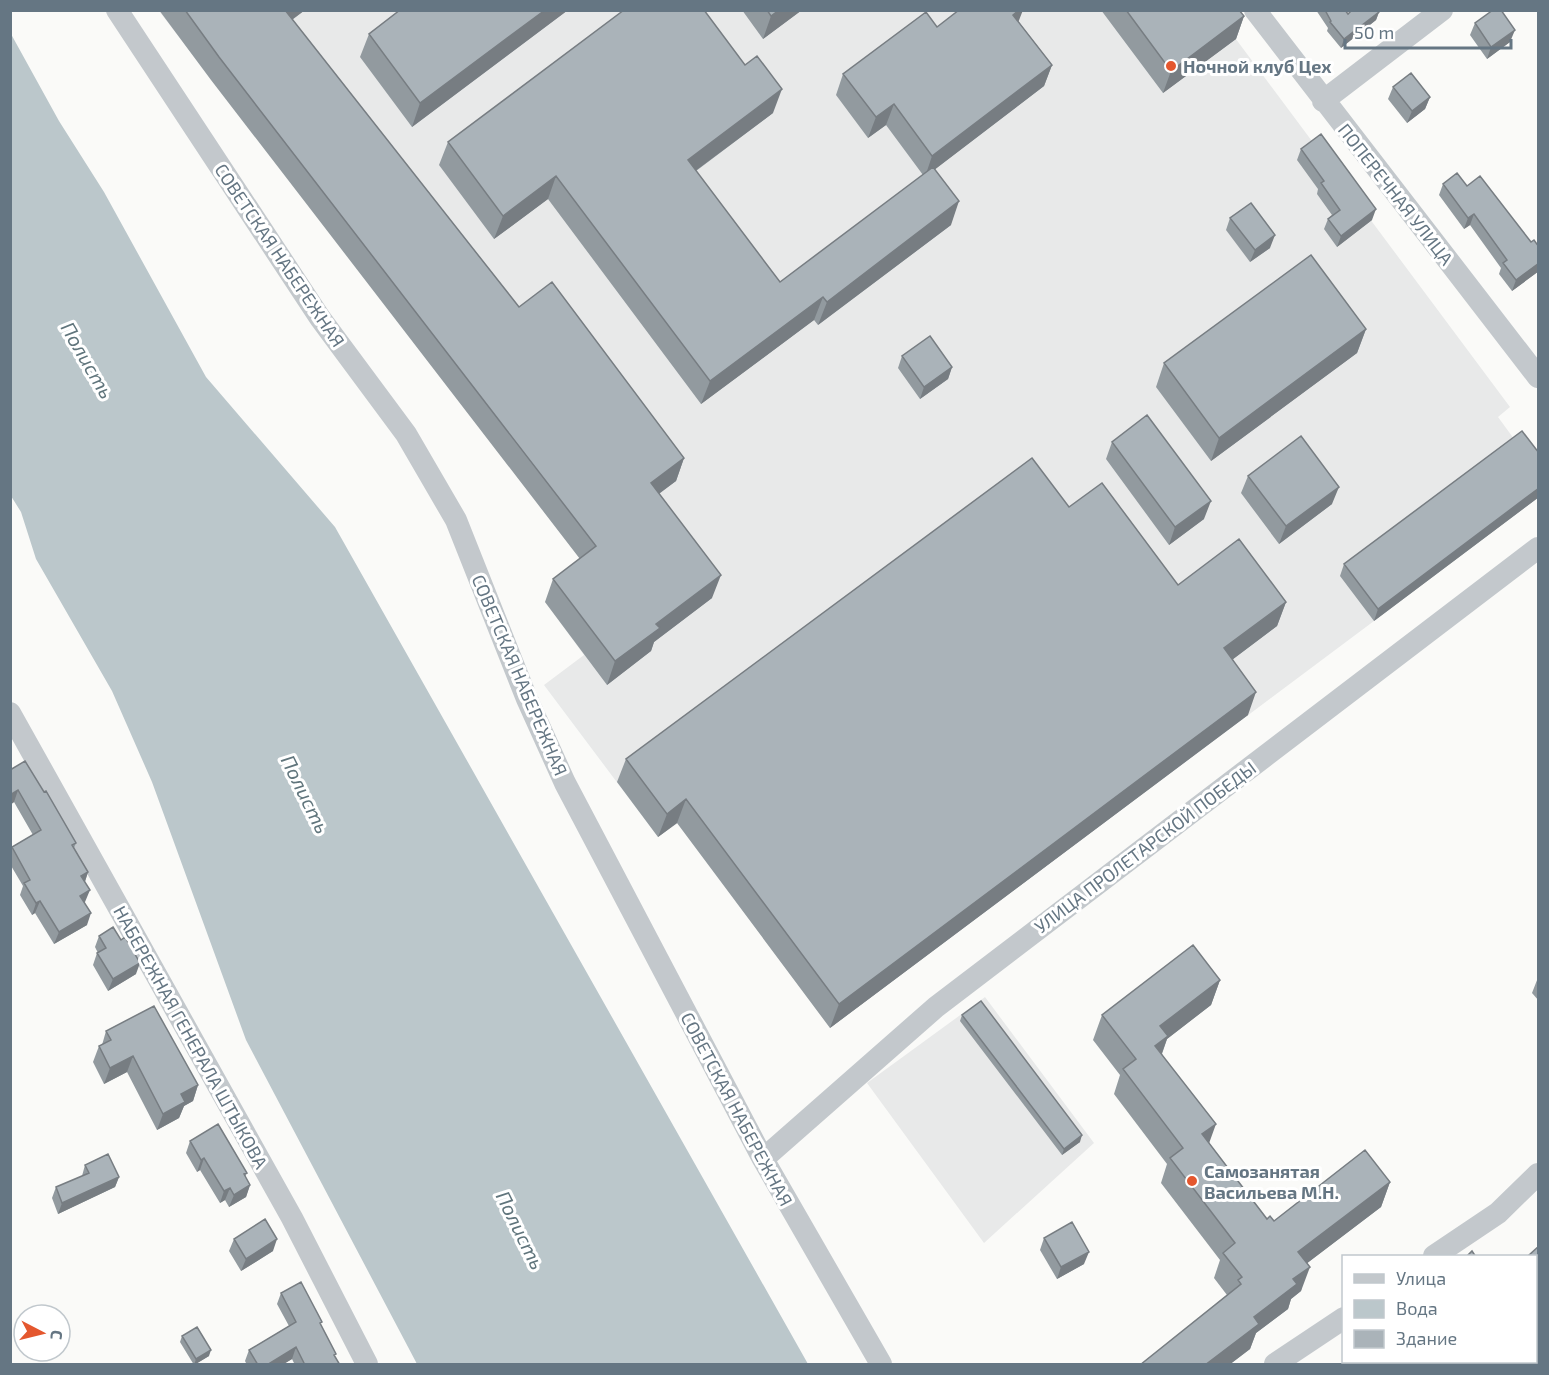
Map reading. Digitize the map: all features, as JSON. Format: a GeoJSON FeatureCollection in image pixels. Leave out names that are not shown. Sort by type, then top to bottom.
{"type":"FeatureCollection","features":[{"type":"Feature","properties":{"kind":"street","name":"СОВЕТСКАЯ НАБЕРЕЖНАЯ"},"geometry":{"type":"LineString","coordinates":[[117,10],[320,318],[406,434],[456,520],[527,699],[565,783],[763,1160],[881,1365]]}},
{"type":"Feature","properties":{"kind":"street","name":"ПОПЕРЕЧНАЯ УЛИЦА"},"geometry":{"type":"LineString","coordinates":[[1255,10],[1323,101],[1539,377]]}},
{"type":"Feature","properties":{"kind":"street"},"geometry":{"type":"LineString","coordinates":[[1323,101],[1442,10]]}},
{"type":"Feature","properties":{"kind":"street","name":"УЛИЦА ПРОЛЕТАРСКОЙ ПОБЕДЫ"},"geometry":{"type":"LineString","coordinates":[[763,1160],[936,1007],[1539,548]]}},
{"type":"Feature","properties":{"kind":"street","name":"НАБЕРЕЖНАЯ ГЕНЕРАЛА ШТЫКОВА"},"geometry":{"type":"LineString","coordinates":[[10,713],[292,1218],[367,1365]]}},
{"type":"Feature","properties":{"kind":"street"},"geometry":{"type":"LineString","coordinates":[[1437,1255],[1498,1213],[1539,1174]]}},
{"type":"Feature","properties":{"kind":"street"},"geometry":{"type":"LineString","coordinates":[[1275,1365],[1342,1319]]}},
{"type":"Feature","properties":{"kind":"shaded area"},"geometry":{"type":"Polygon","coordinates":[[[159,11],[1215,11],[1510,407],[1498,417],[1517,443],[1374,621],[830,1028],[678,823],[658,837],[544,685],[584,655],[545,602],[588,569],[159,11]]]}},
{"type":"Feature","properties":{"kind":"shaded area"},"geometry":{"type":"Polygon","coordinates":[[[985,997],[1094,1143],[984,1243],[867,1083],[985,997]]]}},
{"type":"Feature","properties":{"kind":"water","name":"Полисть"},"geometry":{"type":"Polygon","coordinates":[[[11,34],[59,121],[104,192],[206,377],[335,527],[808,1364],[417,1364],[246,1040],[152,782],[112,691],[36,559],[21,512],[11,496],[11,34]]]}},
{"type":"Feature","properties":{"kind":"building"},"geometry":{"type":"Polygon","coordinates":[[[185,10],[285,10],[519,307],[552,282],[684,458],[651,483],[721,575],[656,624],[660,628],[615,661],[553,579],[596,546],[185,10]]]}},
{"type":"Feature","properties":{"kind":"building"},"geometry":{"type":"Polygon","coordinates":[[[400,10],[545,10],[420,103],[369,34],[400,10]]]}},
{"type":"Feature","properties":{"kind":"building"},"geometry":{"type":"Polygon","coordinates":[[[624,10],[704,10],[745,65],[757,56],[782,89],[688,160],[780,282],[933,167],[959,201],[827,302],[823,297],[710,381],[556,176],[503,216],[448,142],[624,10]]]}},
{"type":"Feature","properties":{"kind":"building"},"geometry":{"type":"Polygon","coordinates":[[[767,10],[779,10],[771,16],[767,10]]]}},
{"type":"Feature","properties":{"kind":"building"},"geometry":{"type":"Polygon","coordinates":[[[959,10],[1019,10],[1013,15],[1052,65],[932,156],[894,104],[876,117],[843,74],[926,12],[937,27],[959,10]]]}},
{"type":"Feature","properties":{"kind":"building"},"geometry":{"type":"Polygon","coordinates":[[[1126,10],[1239,10],[1244,16],[1171,71],[1126,10]]]}},
{"type":"Feature","properties":{"kind":"building"},"geometry":{"type":"Polygon","coordinates":[[[1325,10],[1345,10],[1348,14],[1352,10],[1378,10],[1379,12],[1344,39],[1330,22],[1325,10]]]}},
{"type":"Feature","properties":{"kind":"building"},"geometry":{"type":"Polygon","coordinates":[[[1493,10],[1501,10],[1515,30],[1491,47],[1475,23],[1493,10]]]}},
{"type":"Feature","properties":{"kind":"building"},"geometry":{"type":"Polygon","coordinates":[[[1411,73],[1430,97],[1412,111],[1393,87],[1411,73]]]}},
{"type":"Feature","properties":{"kind":"building"},"geometry":{"type":"Polygon","coordinates":[[[1321,134],[1376,209],[1341,236],[1328,219],[1340,210],[1321,183],[1324,181],[1301,149],[1321,134]]]}},
{"type":"Feature","properties":{"kind":"building"},"geometry":{"type":"Polygon","coordinates":[[[1457,173],[1467,186],[1480,176],[1531,242],[1534,240],[1539,247],[1539,263],[1516,280],[1503,263],[1507,260],[1474,214],[1468,218],[1443,184],[1457,173]]]}},
{"type":"Feature","properties":{"kind":"building"},"geometry":{"type":"Polygon","coordinates":[[[1251,203],[1275,235],[1255,250],[1230,218],[1251,203]]]}},
{"type":"Feature","properties":{"kind":"building"},"geometry":{"type":"Polygon","coordinates":[[[1311,255],[1366,329],[1219,438],[1164,363],[1311,255]]]}},
{"type":"Feature","properties":{"kind":"building"},"geometry":{"type":"Polygon","coordinates":[[[930,336],[952,367],[924,387],[902,356],[930,336]]]}},
{"type":"Feature","properties":{"kind":"building"},"geometry":{"type":"Polygon","coordinates":[[[1147,415],[1211,501],[1175,527],[1112,442],[1147,415]]]}},
{"type":"Feature","properties":{"kind":"building"},"geometry":{"type":"Polygon","coordinates":[[[1522,431],[1539,453],[1539,488],[1378,609],[1344,564],[1522,431]]]}},
{"type":"Feature","properties":{"kind":"building"},"geometry":{"type":"Polygon","coordinates":[[[1301,436],[1339,487],[1286,526],[1248,476],[1301,436]]]}},
{"type":"Feature","properties":{"kind":"building"},"geometry":{"type":"Polygon","coordinates":[[[1032,458],[1069,507],[1102,483],[1178,585],[1239,539],[1286,602],[1224,648],[1256,692],[839,1004],[686,799],[667,814],[626,759],[1032,458]]]}},
{"type":"Feature","properties":{"kind":"building"},"geometry":{"type":"Polygon","coordinates":[[[25,761],[44,792],[46,791],[76,843],[72,845],[88,872],[81,876],[90,890],[80,896],[91,913],[59,932],[40,901],[36,903],[24,883],[30,880],[12,847],[41,830],[18,790],[10,795],[10,770],[25,761]]]}},
{"type":"Feature","properties":{"kind":"building"},"geometry":{"type":"Polygon","coordinates":[[[113,927],[121,940],[125,937],[140,963],[113,979],[97,953],[106,948],[99,936],[113,927]]]}},
{"type":"Feature","properties":{"kind":"building"},"geometry":{"type":"Polygon","coordinates":[[[1193,945],[1220,980],[1160,1026],[1168,1036],[1155,1046],[1216,1124],[1202,1134],[1267,1219],[1270,1216],[1274,1221],[1365,1150],[1390,1182],[1298,1252],[1310,1267],[1293,1279],[1297,1284],[1254,1317],[1259,1324],[1205,1365],[1140,1365],[1241,1284],[1238,1280],[1242,1277],[1223,1253],[1235,1243],[1170,1158],[1183,1148],[1123,1069],[1136,1059],[1102,1015],[1193,945]]]}},
{"type":"Feature","properties":{"kind":"building"},"geometry":{"type":"Polygon","coordinates":[[[981,1001],[1082,1135],[1064,1149],[962,1015],[981,1001]]]}},
{"type":"Feature","properties":{"kind":"building"},"geometry":{"type":"Polygon","coordinates":[[[154,1006],[198,1085],[181,1094],[185,1102],[163,1114],[133,1056],[110,1068],[99,1046],[111,1040],[106,1031],[154,1006]]]}},
{"type":"Feature","properties":{"kind":"building"},"geometry":{"type":"Polygon","coordinates":[[[218,1124],[247,1173],[244,1174],[250,1185],[234,1195],[230,1188],[224,1191],[204,1158],[201,1160],[190,1141],[218,1124]]]}},
{"type":"Feature","properties":{"kind":"building"},"geometry":{"type":"Polygon","coordinates":[[[108,1154],[119,1177],[62,1203],[56,1187],[89,1173],[85,1165],[108,1154]]]}},
{"type":"Feature","properties":{"kind":"building"},"geometry":{"type":"Polygon","coordinates":[[[265,1219],[277,1239],[246,1259],[234,1239],[265,1219]]]}},
{"type":"Feature","properties":{"kind":"building"},"geometry":{"type":"Polygon","coordinates":[[[1072,1222],[1089,1252],[1061,1267],[1044,1238],[1072,1222]]]}},
{"type":"Feature","properties":{"kind":"building"},"geometry":{"type":"Polygon","coordinates":[[[1539,1246],[1539,1268],[1537,1255],[1529,1255],[1539,1246]]]}},
{"type":"Feature","properties":{"kind":"building"},"geometry":{"type":"Polygon","coordinates":[[[301,1282],[322,1322],[320,1323],[340,1365],[305,1365],[296,1347],[267,1365],[258,1365],[249,1350],[296,1322],[281,1293],[301,1282]]]}},
{"type":"Feature","properties":{"kind":"building"},"geometry":{"type":"Polygon","coordinates":[[[197,1327],[211,1350],[196,1359],[182,1336],[197,1327]]]}},
{"type":"Feature","properties":{"kind":"building"},"geometry":{"type":"Polygon","coordinates":[[[1396,1363],[1438,1363],[1435,1365],[1397,1365],[1396,1363]]]}},
{"type":"Feature","properties":{"kind":"building"},"geometry":{"type":"Polygon","coordinates":[[[1447,1363],[1489,1363],[1490,1365],[1449,1365],[1447,1363]]]}},
{"type":"Feature","properties":{"kind":"place","name":"Ночной клуб Цех"},"geometry":{"type":"Point","coordinates":[1171,66]}},
{"type":"Feature","properties":{"kind":"place","name":"Самозанятая Васильева М.Н."},"geometry":{"type":"Point","coordinates":[1192,1181]}}]}
